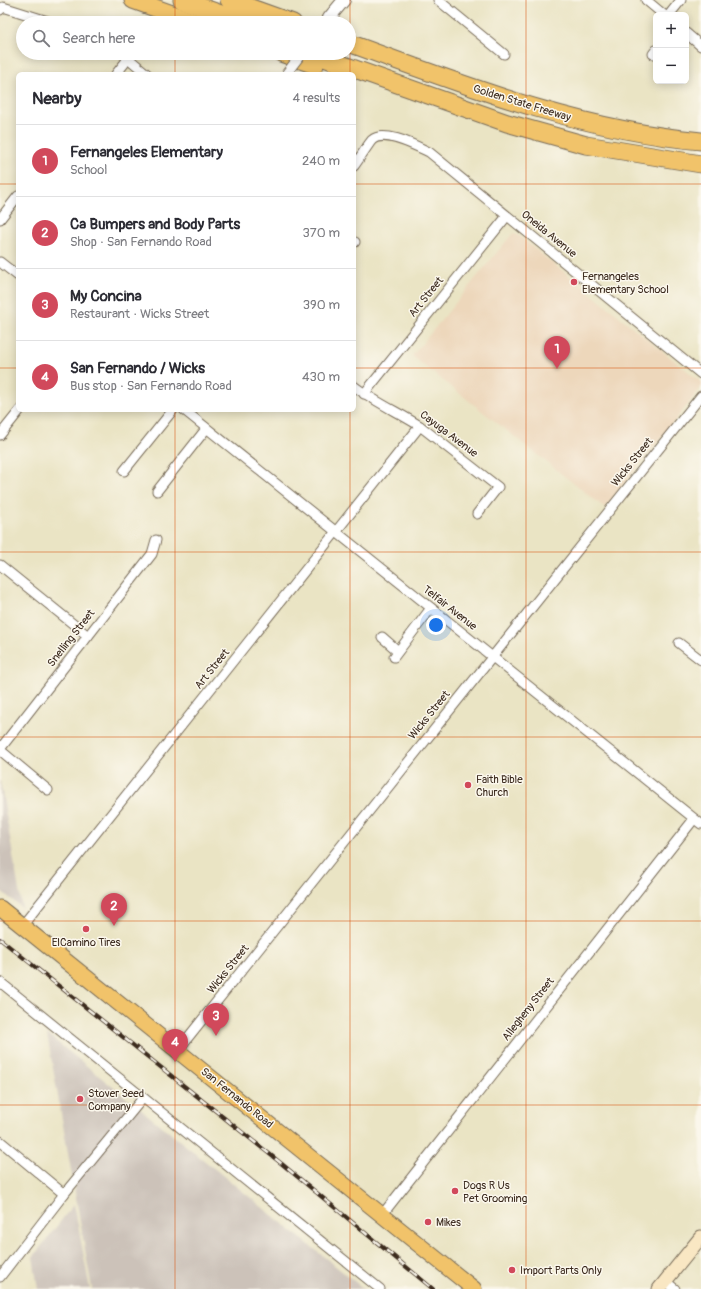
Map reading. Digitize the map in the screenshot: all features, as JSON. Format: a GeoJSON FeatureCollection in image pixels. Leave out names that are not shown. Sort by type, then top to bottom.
{"type":"FeatureCollection","features":[{"type":"Feature","properties":{"kind":"highway"},"geometry":{"type":"LineString","coordinates":[[133,0],[178,16]]}},
{"type":"Feature","properties":{"kind":"highway"},"geometry":{"type":"LineString","coordinates":[[164,0],[208,16]]}},
{"type":"Feature","properties":{"kind":"highway"},"geometry":{"type":"LineString","coordinates":[[182,0],[227,16]]}},
{"type":"Feature","properties":{"kind":"highway"},"geometry":{"type":"LineString","coordinates":[[229,0],[274,16]]}},
{"type":"Feature","properties":{"kind":"highway","name":"Golden State Freeway"},"geometry":{"type":"LineString","coordinates":[[356,46],[501,99],[572,119],[640,133],[701,141]]}},
{"type":"Feature","properties":{"kind":"highway"},"geometry":{"type":"LineString","coordinates":[[300,60],[333,72]]}},
{"type":"Feature","properties":{"kind":"highway"},"geometry":{"type":"LineString","coordinates":[[330,60],[507,123],[586,145],[642,156],[701,164]]}},
{"type":"Feature","properties":{"kind":"highway"},"geometry":{"type":"LineString","coordinates":[[346,60],[516,120],[569,135],[621,146],[701,158]]}},
{"type":"Feature","properties":{"kind":"highway"},"geometry":{"type":"LineString","coordinates":[[356,80],[499,131],[561,149],[617,161],[701,174]]}},
{"type":"Feature","properties":{"kind":"main road","name":"San Fernando Road"},"geometry":{"type":"LineString","coordinates":[[0,908],[474,1289]]}},
{"type":"Feature","properties":{"kind":"main road"},"geometry":{"type":"LineString","coordinates":[[666,1286],[701,1237]]}},
{"type":"Feature","properties":{"kind":"street"},"geometry":{"type":"LineString","coordinates":[[331,16],[344,0]]}},
{"type":"Feature","properties":{"kind":"street"},"geometry":{"type":"LineString","coordinates":[[438,0],[504,54]]}},
{"type":"Feature","properties":{"kind":"street"},"geometry":{"type":"LineString","coordinates":[[646,0],[660,12]]}},
{"type":"Feature","properties":{"kind":"street"},"geometry":{"type":"LineString","coordinates":[[671,12],[681,0]]}},
{"type":"Feature","properties":{"kind":"street"},"geometry":{"type":"LineString","coordinates":[[1,9],[28,16]]}},
{"type":"Feature","properties":{"kind":"street"},"geometry":{"type":"LineString","coordinates":[[689,36],[701,46]]}},
{"type":"Feature","properties":{"kind":"street"},"geometry":{"type":"LineString","coordinates":[[117,72],[123,60]]}},
{"type":"Feature","properties":{"kind":"street"},"geometry":{"type":"LineString","coordinates":[[130,60],[145,72]]}},
{"type":"Feature","properties":{"kind":"street"},"geometry":{"type":"LineString","coordinates":[[288,72],[297,60]]}},
{"type":"Feature","properties":{"kind":"street","name":"Oneida Avenue"},"geometry":{"type":"LineString","coordinates":[[356,163],[371,140],[379,136],[391,137],[429,152],[701,374]]}},
{"type":"Feature","properties":{"kind":"street"},"geometry":{"type":"LineString","coordinates":[[0,219],[16,199]]}},
{"type":"Feature","properties":{"kind":"street","name":"Art Street"},"geometry":{"type":"LineString","coordinates":[[364,394],[507,216]]}},
{"type":"Feature","properties":{"kind":"street"},"geometry":{"type":"LineString","coordinates":[[0,262],[16,274]]}},
{"type":"Feature","properties":{"kind":"street","name":"Cayuga Avenue"},"geometry":{"type":"LineString","coordinates":[[356,388],[364,394],[420,426],[498,487],[477,514]]}},
{"type":"Feature","properties":{"kind":"street","name":"Wicks Street"},"geometry":{"type":"LineString","coordinates":[[178,1050],[701,396]]}},
{"type":"Feature","properties":{"kind":"street"},"geometry":{"type":"LineString","coordinates":[[0,435],[18,412]]}},
{"type":"Feature","properties":{"kind":"street"},"geometry":{"type":"LineString","coordinates":[[124,471],[171,412]]}},
{"type":"Feature","properties":{"kind":"street","name":"Telfair Avenue"},"geometry":{"type":"LineString","coordinates":[[186,412],[697,821]]}},
{"type":"Feature","properties":{"kind":"street","name":"Art Street"},"geometry":{"type":"LineString","coordinates":[[22,926],[337,533],[420,426]]}},
{"type":"Feature","properties":{"kind":"street"},"geometry":{"type":"LineString","coordinates":[[162,490],[206,429]]}},
{"type":"Feature","properties":{"kind":"street","name":"Snelling Street"},"geometry":{"type":"LineString","coordinates":[[0,750],[152,554],[156,540]]}},
{"type":"Feature","properties":{"kind":"street"},"geometry":{"type":"LineString","coordinates":[[0,566],[88,636]]}},
{"type":"Feature","properties":{"kind":"street"},"geometry":{"type":"LineString","coordinates":[[382,637],[396,654],[431,608]]}},
{"type":"Feature","properties":{"kind":"street"},"geometry":{"type":"LineString","coordinates":[[679,643],[701,660]]}},
{"type":"Feature","properties":{"kind":"street"},"geometry":{"type":"LineString","coordinates":[[0,750],[48,790]]}},
{"type":"Feature","properties":{"kind":"street","name":"Allegheny Street"},"geometry":{"type":"LineString","coordinates":[[382,1215],[697,821]]}},
{"type":"Feature","properties":{"kind":"street"},"geometry":{"type":"LineString","coordinates":[[0,982],[380,1289]]}},
{"type":"Feature","properties":{"kind":"street"},"geometry":{"type":"LineString","coordinates":[[0,1277],[64,1194],[143,1098]]}},
{"type":"Feature","properties":{"kind":"street"},"geometry":{"type":"LineString","coordinates":[[0,1142],[64,1194]]}},
{"type":"Feature","properties":{"kind":"shaded area"},"geometry":{"type":"Polygon","coordinates":[[[513,233],[519,236],[701,382],[701,388],[605,508],[412,356],[513,233]]]}},
{"type":"Feature","properties":{"kind":"shaded area"},"geometry":{"type":"Polygon","coordinates":[[[0,780],[22,908],[0,890],[0,780]]]}},
{"type":"Feature","properties":{"kind":"shaded area"},"geometry":{"type":"Polygon","coordinates":[[[47,1034],[364,1289],[92,1289],[47,1034]]]}},
{"type":"Feature","properties":{"kind":"shaded area"},"geometry":{"type":"Polygon","coordinates":[[[74,1204],[90,1289],[38,1289],[33,1257],[74,1204]]]}},
{"type":"Feature","properties":{"kind":"railway"},"geometry":{"type":"LineString","coordinates":[[0,939],[282,1164],[433,1289]]}},
{"type":"Feature","properties":{"kind":"place","name":"Fernangeles Elementary School"},"geometry":{"type":"Point","coordinates":[574,282]}},
{"type":"Feature","properties":{"kind":"place","name":"Fernangeles Elementary"},"geometry":{"type":"Point","coordinates":[557,369]}},
{"type":"Feature","properties":{"kind":"place","name":"Faith Bible Church"},"geometry":{"type":"Point","coordinates":[468,785]}},
{"type":"Feature","properties":{"kind":"place","name":"Ca Bumpers and Body Parts"},"geometry":{"type":"Point","coordinates":[114,926]}},
{"type":"Feature","properties":{"kind":"place","name":"ElCamino Tires"},"geometry":{"type":"Point","coordinates":[86,929]}},
{"type":"Feature","properties":{"kind":"place","name":"My Concina"},"geometry":{"type":"Point","coordinates":[216,1036]}},
{"type":"Feature","properties":{"kind":"place","name":"San Fernando / Wicks"},"geometry":{"type":"Point","coordinates":[175,1062]}},
{"type":"Feature","properties":{"kind":"place","name":"Stover Seed Company"},"geometry":{"type":"Point","coordinates":[80,1099]}},
{"type":"Feature","properties":{"kind":"place","name":"Dogs R Us Pet Grooming"},"geometry":{"type":"Point","coordinates":[455,1191]}},
{"type":"Feature","properties":{"kind":"place","name":"Mikes"},"geometry":{"type":"Point","coordinates":[428,1222]}},
{"type":"Feature","properties":{"kind":"place","name":"Import Parts Only"},"geometry":{"type":"Point","coordinates":[512,1270]}}]}
